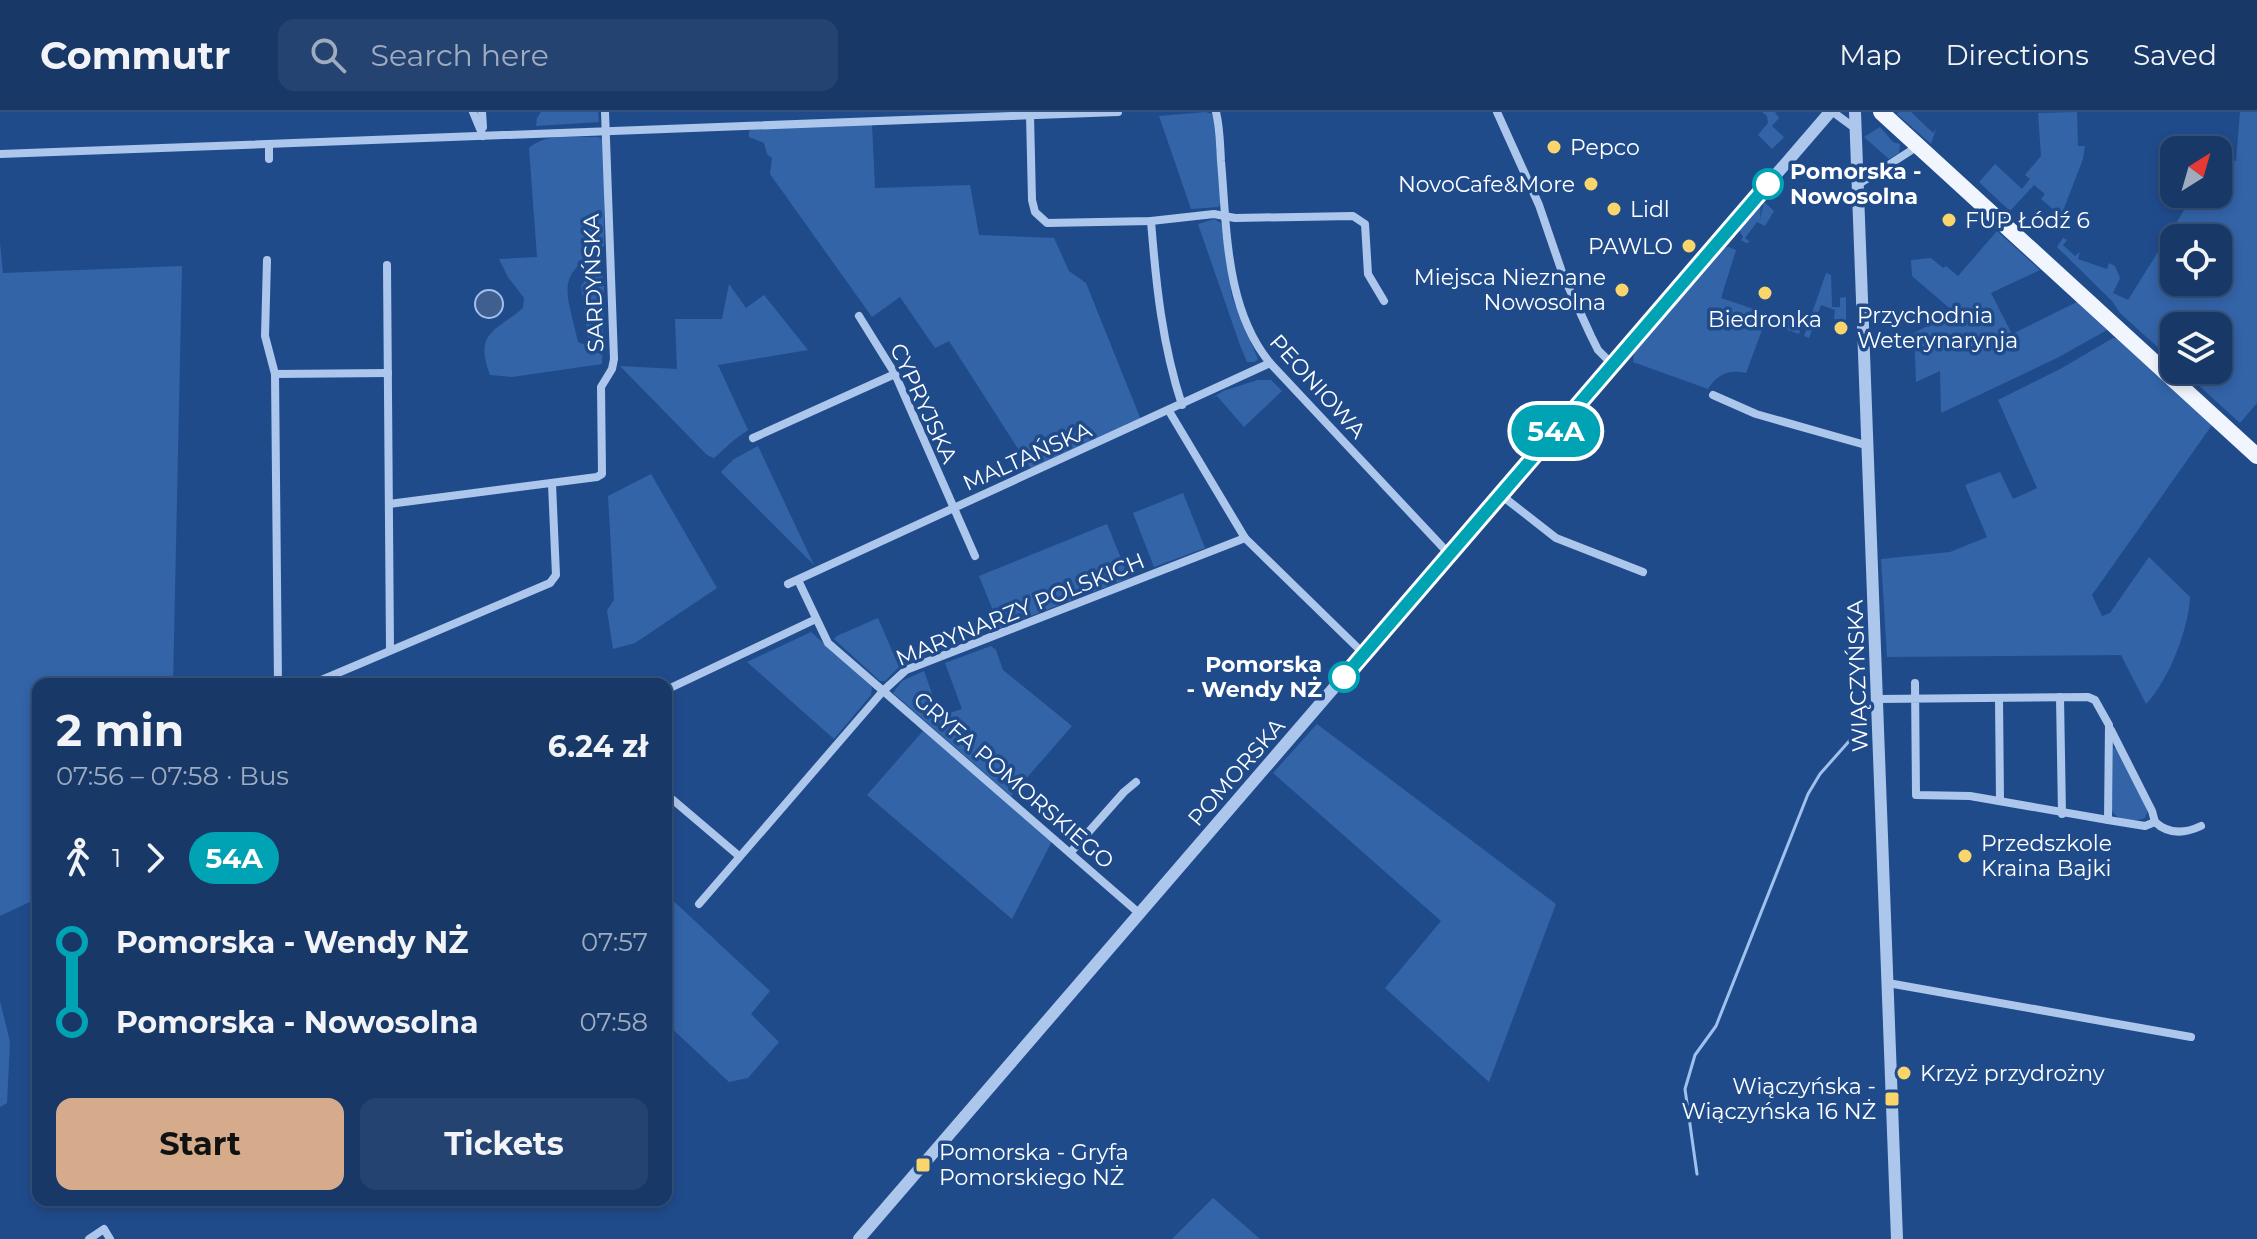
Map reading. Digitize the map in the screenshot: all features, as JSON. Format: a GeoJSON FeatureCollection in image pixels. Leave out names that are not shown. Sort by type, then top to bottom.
{"type":"FeatureCollection","features":[{"type":"Feature","properties":{"kind":"main road"},"geometry":{"type":"LineString","coordinates":[[1881,112],[2257,456]]}},
{"type":"Feature","properties":{"kind":"street"},"geometry":{"type":"LineString","coordinates":[[473,112],[483,136]]}},
{"type":"Feature","properties":{"kind":"street"},"geometry":{"type":"LineString","coordinates":[[482,112],[483,136]]}},
{"type":"Feature","properties":{"kind":"street"},"geometry":{"type":"LineString","coordinates":[[605,112],[607,131]]}},
{"type":"Feature","properties":{"kind":"street"},"geometry":{"type":"LineString","coordinates":[[0,154],[607,131],[920,115],[1118,112]]}},
{"type":"Feature","properties":{"kind":"street","name":"PEONIOWA"},"geometry":{"type":"LineString","coordinates":[[1216,112],[1235,284],[1252,337],[1270,363],[1450,555]]}},
{"type":"Feature","properties":{"kind":"street"},"geometry":{"type":"LineString","coordinates":[[1497,112],[1551,237],[1563,275],[1594,342],[1613,365]]}},
{"type":"Feature","properties":{"kind":"street"},"geometry":{"type":"LineString","coordinates":[[1832,112],[1856,129]]}},
{"type":"Feature","properties":{"kind":"street","name":"POMORSKA"},"geometry":{"type":"LineString","coordinates":[[859,1239],[1832,112]]}},
{"type":"Feature","properties":{"kind":"street","name":"WIĄCZYŃSKA"},"geometry":{"type":"LineString","coordinates":[[1855,112],[1897,1239]]}},
{"type":"Feature","properties":{"kind":"street"},"geometry":{"type":"LineString","coordinates":[[1030,115],[1032,200],[1040,218],[1054,224],[1151,221],[1214,214],[1357,217],[1365,224],[1368,274],[1384,301]]}},
{"type":"Feature","properties":{"kind":"street","name":"SARDYŃSKA"},"geometry":{"type":"LineString","coordinates":[[389,504],[552,484],[597,477],[604,471],[601,387],[614,359],[607,131]]}},
{"type":"Feature","properties":{"kind":"street"},"geometry":{"type":"LineString","coordinates":[[269,145],[269,159]]}},
{"type":"Feature","properties":{"kind":"street"},"geometry":{"type":"LineString","coordinates":[[1859,184],[1918,146]]}},
{"type":"Feature","properties":{"kind":"street"},"geometry":{"type":"LineString","coordinates":[[1151,221],[1159,312],[1167,356],[1182,405]]}},
{"type":"Feature","properties":{"kind":"street"},"geometry":{"type":"LineString","coordinates":[[267,260],[265,336],[275,374],[278,678]]}},
{"type":"Feature","properties":{"kind":"street"},"geometry":{"type":"LineString","coordinates":[[387,265],[390,650]]}},
{"type":"Feature","properties":{"kind":"street","name":"CYPRYJSKA"},"geometry":{"type":"LineString","coordinates":[[859,316],[895,374],[975,556]]}},
{"type":"Feature","properties":{"kind":"street","name":"MALTAŃSKA"},"geometry":{"type":"LineString","coordinates":[[788,584],[1270,363]]}},
{"type":"Feature","properties":{"kind":"street"},"geometry":{"type":"LineString","coordinates":[[275,374],[388,373]]}},
{"type":"Feature","properties":{"kind":"street"},"geometry":{"type":"LineString","coordinates":[[753,438],[895,374]]}},
{"type":"Feature","properties":{"kind":"street"},"geometry":{"type":"LineString","coordinates":[[1713,395],[1756,414],[1869,446]]}},
{"type":"Feature","properties":{"kind":"street"},"geometry":{"type":"LineString","coordinates":[[1169,411],[1245,538],[1364,654]]}},
{"type":"Feature","properties":{"kind":"street"},"geometry":{"type":"LineString","coordinates":[[326,678],[550,583],[556,575],[552,484]]}},
{"type":"Feature","properties":{"kind":"street"},"geometry":{"type":"LineString","coordinates":[[1501,495],[1556,538],[1643,572]]}},
{"type":"Feature","properties":{"kind":"street","name":"MARYNARZY POLSKICH"},"geometry":{"type":"LineString","coordinates":[[699,904],[883,691],[906,670],[1245,538]]}},
{"type":"Feature","properties":{"kind":"street"},"geometry":{"type":"LineString","coordinates":[[672,687],[816,619],[798,580]]}},
{"type":"Feature","properties":{"kind":"street","name":"GRYFA POMORSKIEGO"},"geometry":{"type":"LineString","coordinates":[[816,619],[828,643],[1140,914]]}},
{"type":"Feature","properties":{"kind":"street"},"geometry":{"type":"LineString","coordinates":[[1915,683],[1916,795],[1962,795],[2145,826],[2155,822]]}},
{"type":"Feature","properties":{"kind":"street"},"geometry":{"type":"LineString","coordinates":[[2060,697],[2062,814]]}},
{"type":"Feature","properties":{"kind":"street"},"geometry":{"type":"LineString","coordinates":[[1878,699],[2088,697],[2095,700],[2109,725],[2155,822],[2162,829],[2187,833],[2201,826]]}},
{"type":"Feature","properties":{"kind":"street"},"geometry":{"type":"LineString","coordinates":[[1999,698],[2000,801]]}},
{"type":"Feature","properties":{"kind":"street"},"geometry":{"type":"LineString","coordinates":[[2108,820],[2109,725]]}},
{"type":"Feature","properties":{"kind":"street"},"geometry":{"type":"LineString","coordinates":[[1070,853],[1136,782]]}},
{"type":"Feature","properties":{"kind":"street"},"geometry":{"type":"LineString","coordinates":[[672,799],[739,856]]}},
{"type":"Feature","properties":{"kind":"street"},"geometry":{"type":"LineString","coordinates":[[1888,983],[2191,1037]]}},
{"type":"Feature","properties":{"kind":"street"},"geometry":{"type":"LineString","coordinates":[[89,1239],[104,1229],[110,1239]]}},
{"type":"Feature","properties":{"kind":"shaded area"},"geometry":{"type":"Polygon","coordinates":[[[541,112],[598,112],[599,122],[536,126],[541,112]]]}},
{"type":"Feature","properties":{"kind":"shaded area"},"geometry":{"type":"Polygon","coordinates":[[[1762,112],[1775,112],[1779,118],[1772,126],[1784,137],[1772,149],[1758,135],[1768,123],[1767,116],[1762,112]]]}},
{"type":"Feature","properties":{"kind":"shaded area"},"geometry":{"type":"Polygon","coordinates":[[[1911,112],[1933,133],[1936,129],[1931,144],[1897,114],[1911,112]]]}},
{"type":"Feature","properties":{"kind":"shaded area"},"geometry":{"type":"Polygon","coordinates":[[[2077,112],[2078,146],[2085,146],[2083,159],[2061,216],[2041,199],[2045,194],[2034,185],[2010,211],[1979,182],[1995,164],[2022,189],[2030,179],[2025,175],[2041,156],[2038,113],[2077,112]]]}},
{"type":"Feature","properties":{"kind":"shaded area"},"geometry":{"type":"Polygon","coordinates":[[[2240,112],[2257,112],[2257,403],[2240,423],[2197,384],[2232,384],[2232,312],[2160,312],[2160,349],[2120,313],[2112,301],[2057,247],[2063,238],[2067,240],[2063,245],[2075,256],[2080,252],[2078,259],[2107,269],[2109,263],[2115,266],[2120,278],[2113,293],[2128,300],[2160,249],[2160,296],[2232,296],[2232,224],[2175,224],[2185,208],[2232,208],[2232,160],[2236,161],[2240,112]]]}},
{"type":"Feature","properties":{"kind":"shaded area"},"geometry":{"type":"Polygon","coordinates":[[[1212,114],[1214,119],[1221,203],[1218,207],[1191,209],[1159,116],[1212,114]]]}},
{"type":"Feature","properties":{"kind":"shaded area"},"geometry":{"type":"Polygon","coordinates":[[[872,124],[875,188],[970,185],[979,235],[1054,238],[1069,271],[1086,283],[1141,420],[1031,469],[949,341],[935,348],[900,297],[872,317],[770,174],[772,158],[767,154],[764,143],[749,137],[749,131],[872,124]]]}},
{"type":"Feature","properties":{"kind":"shaded area"},"geometry":{"type":"Polygon","coordinates":[[[1880,127],[1893,142],[1900,144],[1899,153],[1889,159],[1864,137],[1880,127]]]}},
{"type":"Feature","properties":{"kind":"shaded area"},"geometry":{"type":"Polygon","coordinates":[[[598,137],[604,140],[604,246],[577,267],[570,277],[568,297],[578,342],[585,345],[588,336],[581,286],[590,274],[602,273],[602,364],[512,377],[490,375],[484,350],[486,341],[496,328],[523,308],[524,298],[499,259],[537,257],[529,148],[553,138],[598,137]]]}},
{"type":"Feature","properties":{"kind":"shaded area"},"geometry":{"type":"Polygon","coordinates":[[[1761,201],[1760,220],[1764,202],[1774,211],[1765,226],[1757,222],[1745,238],[1750,242],[1746,243],[1741,240],[1743,237],[1739,230],[1761,201]]]}},
{"type":"Feature","properties":{"kind":"shaded area"},"geometry":{"type":"Polygon","coordinates":[[[1214,219],[1221,223],[1232,297],[1258,359],[1255,362],[1247,362],[1198,224],[1214,219]]]}},
{"type":"Feature","properties":{"kind":"shaded area"},"geometry":{"type":"Polygon","coordinates":[[[1997,231],[2040,270],[1991,293],[2012,334],[2077,302],[2107,330],[2057,358],[1941,413],[1940,371],[1916,382],[1914,333],[1954,312],[1912,276],[1911,260],[1931,258],[1958,276],[1997,231]]]}},
{"type":"Feature","properties":{"kind":"shaded area"},"geometry":{"type":"Polygon","coordinates":[[[0,243],[3,273],[182,266],[173,678],[32,678],[32,901],[0,916],[0,243]]]}},
{"type":"Feature","properties":{"kind":"shaded area"},"geometry":{"type":"Polygon","coordinates":[[[1723,248],[1736,250],[1721,298],[1802,325],[1799,334],[1765,322],[1746,373],[1724,374],[1708,389],[1633,362],[1634,353],[1723,248]]]}},
{"type":"Feature","properties":{"kind":"shaded area"},"geometry":{"type":"Polygon","coordinates":[[[1826,273],[1831,275],[1832,307],[1840,307],[1840,298],[1846,297],[1846,320],[1834,319],[1835,310],[1821,305],[1809,338],[1804,336],[1826,273]]]}},
{"type":"Feature","properties":{"kind":"shaded area"},"geometry":{"type":"Polygon","coordinates":[[[729,284],[746,308],[764,295],[808,350],[718,365],[748,430],[714,458],[707,455],[620,366],[677,369],[675,319],[722,319],[729,284]]]}},
{"type":"Feature","properties":{"kind":"shaded area"},"geometry":{"type":"Polygon","coordinates":[[[489,290],[499,294],[503,304],[499,314],[489,318],[479,314],[475,304],[479,294],[489,290]]]}},
{"type":"Feature","properties":{"kind":"shaded area"},"geometry":{"type":"Polygon","coordinates":[[[2113,338],[2119,339],[2160,377],[2160,384],[2168,384],[2212,425],[2092,595],[2102,616],[2110,613],[2149,557],[2190,597],[2186,624],[2176,654],[2162,682],[2146,704],[2121,655],[1887,657],[1881,559],[1950,552],[1987,537],[1965,485],[2000,472],[2013,499],[2037,488],[1998,400],[2113,338]]]}},
{"type":"Feature","properties":{"kind":"shaded area"},"geometry":{"type":"Polygon","coordinates":[[[1258,380],[1271,380],[1282,391],[1244,427],[1217,396],[1212,398],[1223,391],[1258,380]]]}},
{"type":"Feature","properties":{"kind":"shaded area"},"geometry":{"type":"Polygon","coordinates":[[[758,446],[814,565],[721,472],[734,459],[758,446]]]}},
{"type":"Feature","properties":{"kind":"shaded area"},"geometry":{"type":"Polygon","coordinates":[[[651,474],[717,588],[635,643],[613,649],[607,610],[614,600],[608,496],[651,474]]]}},
{"type":"Feature","properties":{"kind":"shaded area"},"geometry":{"type":"Polygon","coordinates":[[[1183,493],[1205,548],[1154,567],[1133,513],[1183,493]]]}},
{"type":"Feature","properties":{"kind":"shaded area"},"geometry":{"type":"Polygon","coordinates":[[[1107,524],[1129,578],[1000,628],[979,576],[1107,524]]]}},
{"type":"Feature","properties":{"kind":"shaded area"},"geometry":{"type":"Polygon","coordinates":[[[878,618],[899,667],[885,681],[880,681],[834,639],[878,618]]]}},
{"type":"Feature","properties":{"kind":"shaded area"},"geometry":{"type":"Polygon","coordinates":[[[811,632],[872,687],[871,695],[834,739],[747,662],[811,632]]]}},
{"type":"Feature","properties":{"kind":"shaded area"},"geometry":{"type":"Polygon","coordinates":[[[991,646],[996,650],[1003,670],[1072,726],[1011,796],[893,693],[902,681],[924,671],[940,716],[962,709],[945,663],[991,646]]]}},
{"type":"Feature","properties":{"kind":"shaded area"},"geometry":{"type":"Polygon","coordinates":[[[1317,724],[1556,904],[1489,1082],[1385,988],[1441,921],[1273,773],[1317,724]]]}},
{"type":"Feature","properties":{"kind":"shaded area"},"geometry":{"type":"Polygon","coordinates":[[[923,731],[1052,841],[1012,919],[867,795],[923,731]]]}},
{"type":"Feature","properties":{"kind":"shaded area"},"geometry":{"type":"Polygon","coordinates":[[[2113,748],[2117,749],[2148,810],[2145,818],[2126,820],[2112,810],[2113,748]]]}},
{"type":"Feature","properties":{"kind":"shaded area"},"geometry":{"type":"Polygon","coordinates":[[[672,900],[770,991],[751,1014],[779,1042],[748,1078],[729,1082],[672,1029],[672,900]]]}},
{"type":"Feature","properties":{"kind":"shaded area"},"geometry":{"type":"Polygon","coordinates":[[[0,1001],[10,1042],[7,1103],[0,1107],[0,1001]]]}},
{"type":"Feature","properties":{"kind":"shaded area"},"geometry":{"type":"Polygon","coordinates":[[[1213,1198],[1260,1239],[1172,1239],[1213,1198]]]}},
{"type":"Feature","properties":{"kind":"waterway"},"geometry":{"type":"LineString","coordinates":[[1697,1174],[1685,1089],[1695,1055],[1716,1026],[1808,794],[1820,774],[1851,739]]}},
{"type":"Feature","properties":{"kind":"bus line","name":"54A"},"geometry":{"type":"LineString","coordinates":[[1344,677],[1768,184]]}},
{"type":"Feature","properties":{"kind":"place","name":"Pepco"},"geometry":{"type":"Point","coordinates":[1554,147]}},
{"type":"Feature","properties":{"kind":"place","name":"NovoCafe&More"},"geometry":{"type":"Point","coordinates":[1591,184]}},
{"type":"Feature","properties":{"kind":"place","name":"Pomorska - Nowosolna"},"geometry":{"type":"Point","coordinates":[1768,184]}},
{"type":"Feature","properties":{"kind":"place","name":"Lidl"},"geometry":{"type":"Point","coordinates":[1614,209]}},
{"type":"Feature","properties":{"kind":"place","name":"FUP Łódź 6"},"geometry":{"type":"Point","coordinates":[1949,220]}},
{"type":"Feature","properties":{"kind":"place","name":"PAWLO"},"geometry":{"type":"Point","coordinates":[1689,246]}},
{"type":"Feature","properties":{"kind":"place","name":"Miejsca Nieznane Nowosolna"},"geometry":{"type":"Point","coordinates":[1622,290]}},
{"type":"Feature","properties":{"kind":"place","name":"Biedronka"},"geometry":{"type":"Point","coordinates":[1765,293]}},
{"type":"Feature","properties":{"kind":"place","name":"Przychodnia Weterynarynja"},"geometry":{"type":"Point","coordinates":[1841,328]}},
{"type":"Feature","properties":{"kind":"place","name":"Pomorska - Wendy NŻ"},"geometry":{"type":"Point","coordinates":[1344,677]}},
{"type":"Feature","properties":{"kind":"place","name":"Przedszkole Kraina Bajki"},"geometry":{"type":"Point","coordinates":[1965,856]}},
{"type":"Feature","properties":{"kind":"place","name":"Krzyż przydrożny"},"geometry":{"type":"Point","coordinates":[1904,1073]}},
{"type":"Feature","properties":{"kind":"place","name":"Wiączyńska - Wiączyńska 16 NŻ"},"geometry":{"type":"Point","coordinates":[1892,1099]}},
{"type":"Feature","properties":{"kind":"place","name":"Pomorska - Gryfa Pomorskiego NŻ"},"geometry":{"type":"Point","coordinates":[923,1165]}}]}
